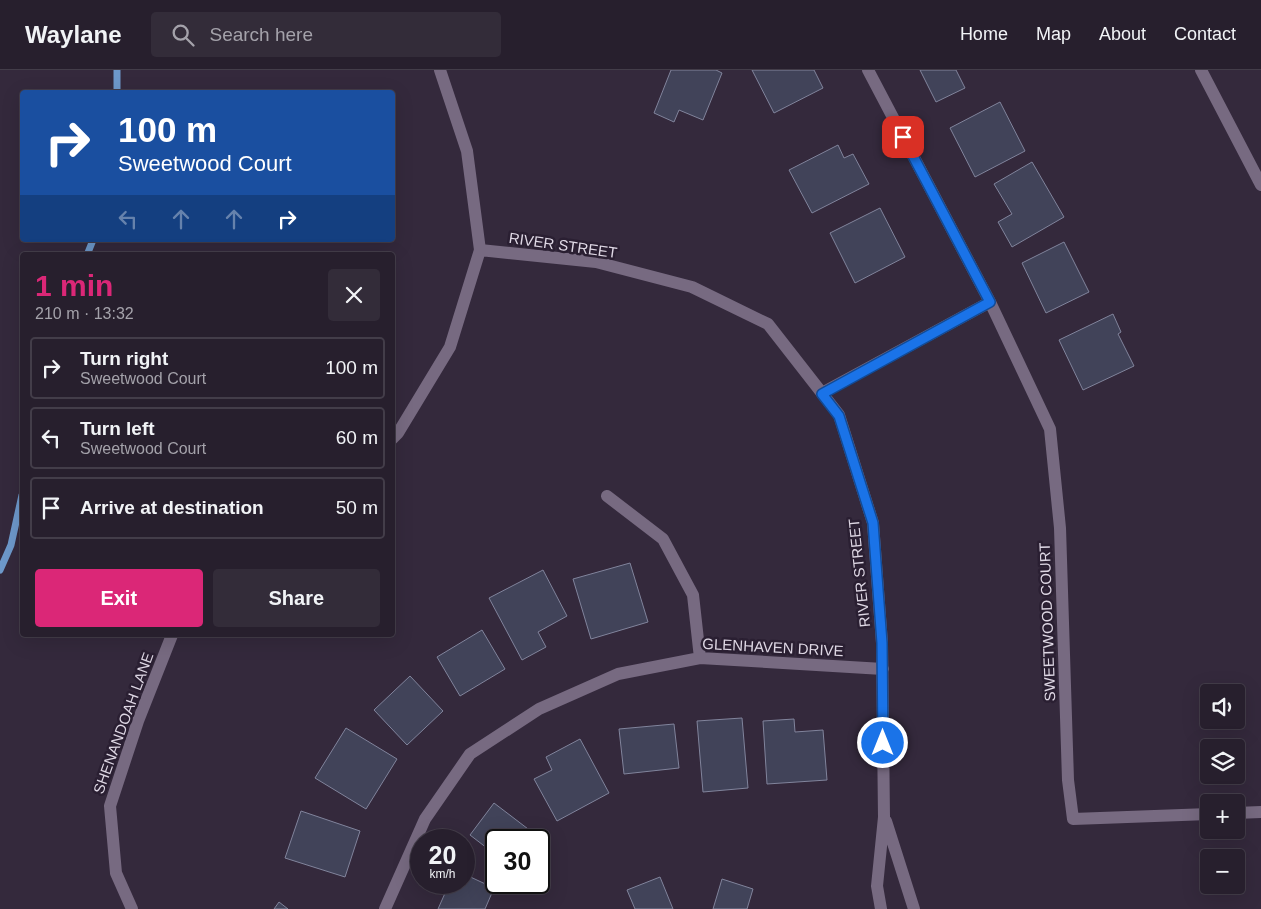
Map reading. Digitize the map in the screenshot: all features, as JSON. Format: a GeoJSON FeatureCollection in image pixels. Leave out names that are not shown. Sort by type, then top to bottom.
{"type":"FeatureCollection","features":[{"type":"Feature","properties":{"kind":"street"},"geometry":{"type":"LineString","coordinates":[[395,436],[450,347],[480,250],[468,151],[440,70]]}},
{"type":"Feature","properties":{"kind":"street","name":"SWEETWOOD COURT"},"geometry":{"type":"LineString","coordinates":[[868,70],[990,302],[1050,429],[1060,528],[1068,780],[1074,819],[1200,814]]}},
{"type":"Feature","properties":{"kind":"street"},"geometry":{"type":"LineString","coordinates":[[1201,70],[1261,185]]}},
{"type":"Feature","properties":{"kind":"street","name":"RIVER STREET"},"geometry":{"type":"LineString","coordinates":[[480,250],[596,262],[692,287],[768,324],[839,416],[873,523],[883,669],[884,817],[877,886],[881,909]]}},
{"type":"Feature","properties":{"kind":"street"},"geometry":{"type":"LineString","coordinates":[[822,394],[990,302]]}},
{"type":"Feature","properties":{"kind":"street"},"geometry":{"type":"LineString","coordinates":[[607,496],[662,539],[693,595],[700,658]]}},
{"type":"Feature","properties":{"kind":"street","name":"SHENANDOAH LANE"},"geometry":{"type":"LineString","coordinates":[[132,909],[116,873],[110,806],[138,721],[171,637]]}},
{"type":"Feature","properties":{"kind":"street","name":"GLENHAVEN DRIVE"},"geometry":{"type":"LineString","coordinates":[[386,909],[424,819],[470,754],[539,709],[618,674],[700,658],[883,669]]}},
{"type":"Feature","properties":{"kind":"street"},"geometry":{"type":"LineString","coordinates":[[1245,813],[1261,812]]}},
{"type":"Feature","properties":{"kind":"street","name":"RIVER STREET"},"geometry":{"type":"LineString","coordinates":[[884,817],[914,909]]}},
{"type":"Feature","properties":{"kind":"building"},"geometry":{"type":"Polygon","coordinates":[[[671,70],[716,70],[722,73],[703,120],[679,110],[674,122],[654,113],[671,70]]]}},
{"type":"Feature","properties":{"kind":"building"},"geometry":{"type":"Polygon","coordinates":[[[752,70],[814,70],[823,88],[774,113],[752,70]]]}},
{"type":"Feature","properties":{"kind":"building"},"geometry":{"type":"Polygon","coordinates":[[[920,70],[956,70],[965,88],[936,102],[920,70]]]}},
{"type":"Feature","properties":{"kind":"building"},"geometry":{"type":"Polygon","coordinates":[[[1000,102],[1025,151],[975,177],[950,128],[1000,102]]]}},
{"type":"Feature","properties":{"kind":"building"},"geometry":{"type":"Polygon","coordinates":[[[838,145],[844,158],[853,154],[869,184],[812,213],[789,170],[838,145]]]}},
{"type":"Feature","properties":{"kind":"building"},"geometry":{"type":"Polygon","coordinates":[[[1032,162],[1064,217],[1012,247],[998,222],[1012,214],[994,184],[1032,162]]]}},
{"type":"Feature","properties":{"kind":"building"},"geometry":{"type":"Polygon","coordinates":[[[880,208],[905,257],[855,283],[830,233],[880,208]]]}},
{"type":"Feature","properties":{"kind":"building"},"geometry":{"type":"Polygon","coordinates":[[[1064,242],[1089,292],[1046,313],[1022,263],[1064,242]]]}},
{"type":"Feature","properties":{"kind":"building"},"geometry":{"type":"Polygon","coordinates":[[[1113,314],[1121,332],[1118,334],[1134,366],[1083,390],[1059,340],[1113,314]]]}},
{"type":"Feature","properties":{"kind":"building"},"geometry":{"type":"Polygon","coordinates":[[[630,563],[648,622],[591,639],[573,579],[630,563]]]}},
{"type":"Feature","properties":{"kind":"building"},"geometry":{"type":"Polygon","coordinates":[[[543,570],[567,616],[538,632],[546,647],[522,660],[489,598],[543,570]]]}},
{"type":"Feature","properties":{"kind":"building"},"geometry":{"type":"Polygon","coordinates":[[[482,630],[505,669],[460,696],[437,657],[482,630]]]}},
{"type":"Feature","properties":{"kind":"building"},"geometry":{"type":"Polygon","coordinates":[[[410,676],[443,711],[407,745],[374,710],[410,676]]]}},
{"type":"Feature","properties":{"kind":"building"},"geometry":{"type":"Polygon","coordinates":[[[742,718],[748,788],[703,792],[697,721],[742,718]]]}},
{"type":"Feature","properties":{"kind":"building"},"geometry":{"type":"Polygon","coordinates":[[[794,719],[795,732],[823,730],[827,780],[767,784],[763,721],[794,719]]]}},
{"type":"Feature","properties":{"kind":"building"},"geometry":{"type":"Polygon","coordinates":[[[674,724],[679,768],[624,774],[619,729],[674,724]]]}},
{"type":"Feature","properties":{"kind":"building"},"geometry":{"type":"Polygon","coordinates":[[[346,728],[397,759],[366,809],[315,778],[346,728]]]}},
{"type":"Feature","properties":{"kind":"building"},"geometry":{"type":"Polygon","coordinates":[[[580,739],[609,793],[557,821],[534,779],[552,770],[546,757],[580,739]]]}},
{"type":"Feature","properties":{"kind":"building"},"geometry":{"type":"Polygon","coordinates":[[[494,803],[528,829],[485,829],[485,847],[475,839],[474,829],[494,803]]]}},
{"type":"Feature","properties":{"kind":"building"},"geometry":{"type":"Polygon","coordinates":[[[301,811],[360,831],[345,877],[285,858],[301,811]]]}},
{"type":"Feature","properties":{"kind":"building"},"geometry":{"type":"Polygon","coordinates":[[[660,877],[673,909],[635,909],[627,890],[660,877]]]}},
{"type":"Feature","properties":{"kind":"building"},"geometry":{"type":"Polygon","coordinates":[[[475,879],[485,884],[485,894],[491,894],[485,909],[438,909],[445,894],[475,894],[475,879]]]}},
{"type":"Feature","properties":{"kind":"building"},"geometry":{"type":"Polygon","coordinates":[[[722,879],[753,889],[747,909],[713,909],[722,879]]]}},
{"type":"Feature","properties":{"kind":"building"},"geometry":{"type":"Polygon","coordinates":[[[279,902],[288,909],[274,909],[279,902]]]}},
{"type":"Feature","properties":{"kind":"waterway"},"geometry":{"type":"LineString","coordinates":[[117,70],[117,90]]}},
{"type":"Feature","properties":{"kind":"waterway"},"geometry":{"type":"LineString","coordinates":[[88,252],[92,242]]}},
{"type":"Feature","properties":{"kind":"waterway"},"geometry":{"type":"LineString","coordinates":[[0,570],[11,545],[20,504]]}},
{"type":"Feature","properties":{"kind":"route"},"geometry":{"type":"LineString","coordinates":[[883,743],[882,643],[873,523],[839,416],[822,394],[990,302],[903,137]]}}]}
